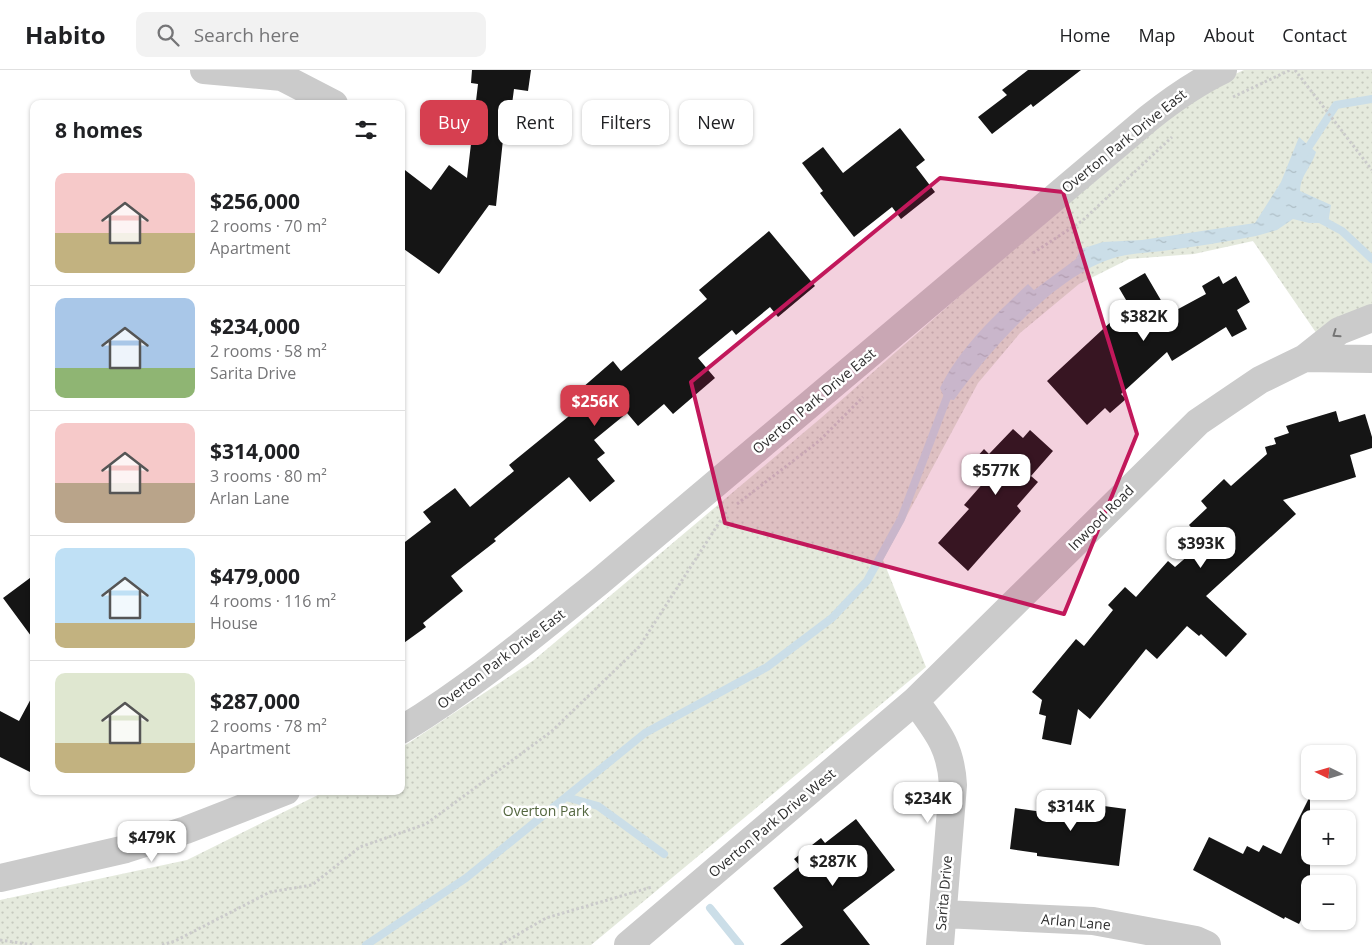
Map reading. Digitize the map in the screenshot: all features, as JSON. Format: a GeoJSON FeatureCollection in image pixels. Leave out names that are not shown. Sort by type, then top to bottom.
{"type":"FeatureCollection","features":[{"type":"Feature","properties":{"kind":"street"},"geometry":{"type":"LineString","coordinates":[[204,70],[282,77],[326,100]]}},
{"type":"Feature","properties":{"kind":"street","name":"Overton Park Drive East"},"geometry":{"type":"LineString","coordinates":[[405,728],[435,709],[512,653],[1150,118],[1187,89],[1223,70]]}},
{"type":"Feature","properties":{"kind":"street","name":"Inwood Road"},"geometry":{"type":"LineString","coordinates":[[915,701],[1198,422],[1260,380],[1305,358],[1339,330],[1372,318]]}},
{"type":"Feature","properties":{"kind":"street","name":"Inwood Road"},"geometry":{"type":"LineString","coordinates":[[1305,358],[1372,359]]}},
{"type":"Feature","properties":{"kind":"street","name":"Sarita Drive"},"geometry":{"type":"LineString","coordinates":[[915,701],[940,735],[948,751],[952,768],[940,945]]}},
{"type":"Feature","properties":{"kind":"street","name":"Overton Park Drive West"},"geometry":{"type":"LineString","coordinates":[[628,945],[915,701]]}},
{"type":"Feature","properties":{"kind":"street"},"geometry":{"type":"LineString","coordinates":[[0,878],[126,849],[186,830],[276,795]]}},
{"type":"Feature","properties":{"kind":"street","name":"Arlan Lane"},"geometry":{"type":"LineString","coordinates":[[943,914],[1093,921],[1196,940],[1206,945]]}},
{"type":"Feature","properties":{"kind":"path"},"geometry":{"type":"LineString","coordinates":[[1231,98],[1290,70]]}},
{"type":"Feature","properties":{"kind":"path"},"geometry":{"type":"LineString","coordinates":[[1295,70],[1372,170]]}},
{"type":"Feature","properties":{"kind":"path"},"geometry":{"type":"LineString","coordinates":[[1030,254],[1047,246],[1082,221],[1177,132]]}},
{"type":"Feature","properties":{"kind":"path"},"geometry":{"type":"LineString","coordinates":[[162,945],[176,941],[270,892],[312,885],[360,846],[426,824],[552,731],[639,647],[726,512],[819,441],[868,392]]}},
{"type":"Feature","properties":{"kind":"path"},"geometry":{"type":"LineString","coordinates":[[500,945],[546,918],[650,889],[657,883]]}},
{"type":"Feature","properties":{"kind":"path"},"geometry":{"type":"LineString","coordinates":[[0,940],[34,945]]}},
{"type":"Feature","properties":{"kind":"highlighted area"},"geometry":{"type":"Polygon","coordinates":[[[940,178],[1063,192],[1137,434],[1064,614],[725,523],[691,382],[940,178]]]}},
{"type":"Feature","properties":{"kind":"green space","name":"Overton Park"},"geometry":{"type":"Polygon","coordinates":[[[1244,70],[1372,70],[1372,304],[1317,334],[1253,241],[1194,254],[1129,259],[1079,284],[1020,333],[978,383],[883,560],[926,667],[591,945],[0,945],[0,900],[187,860],[318,795],[405,795],[405,745],[534,660],[821,418],[980,278],[1211,85],[1244,70]]]}},
{"type":"Feature","properties":{"kind":"water"},"geometry":{"type":"Polygon","coordinates":[[[1299,137],[1316,152],[1304,176],[1300,191],[1331,205],[1328,223],[1309,223],[1293,219],[1277,230],[1256,236],[1117,257],[1094,266],[1071,279],[1048,296],[1005,337],[954,400],[945,399],[940,388],[968,345],[1028,284],[1034,290],[1076,259],[1081,249],[1103,242],[1142,240],[1255,223],[1281,182],[1299,137]]]}},
{"type":"Feature","properties":{"kind":"building"},"geometry":{"type":"Polygon","coordinates":[[[472,70],[531,70],[528,91],[514,89],[513,100],[498,100],[498,145],[502,145],[496,206],[489,205],[439,274],[405,250],[405,170],[431,190],[449,165],[467,178],[471,145],[488,145],[488,100],[476,100],[478,84],[471,83],[472,70]]]}},
{"type":"Feature","properties":{"kind":"building"},"geometry":{"type":"Polygon","coordinates":[[[1028,70],[1081,70],[1033,107],[1031,104],[992,134],[978,117],[1007,95],[1002,90],[1028,70]]]}},
{"type":"Feature","properties":{"kind":"building"},"geometry":{"type":"Polygon","coordinates":[[[900,128],[925,160],[916,167],[935,192],[901,219],[892,207],[854,237],[820,193],[823,191],[802,163],[823,147],[843,173],[900,128]]]}},
{"type":"Feature","properties":{"kind":"building"},"geometry":{"type":"Polygon","coordinates":[[[769,231],[815,286],[778,317],[770,307],[736,335],[732,330],[698,358],[715,378],[673,414],[664,404],[638,426],[627,413],[594,440],[605,453],[597,459],[615,481],[590,502],[569,477],[494,539],[496,541],[451,576],[463,591],[423,623],[426,627],[405,642],[405,542],[431,522],[423,512],[455,488],[470,507],[514,471],[509,465],[590,399],[582,388],[613,361],[621,371],[707,299],[699,290],[769,231]]]}},
{"type":"Feature","properties":{"kind":"building"},"geometry":{"type":"Polygon","coordinates":[[[1145,273],[1169,314],[1206,294],[1202,286],[1219,276],[1223,284],[1236,276],[1250,302],[1237,310],[1247,329],[1232,337],[1226,327],[1172,361],[1167,352],[1121,394],[1126,399],[1110,413],[1105,408],[1087,425],[1047,381],[1129,305],[1119,288],[1145,273]]]}},
{"type":"Feature","properties":{"kind":"building"},"geometry":{"type":"Polygon","coordinates":[[[1336,411],[1339,422],[1365,414],[1372,437],[1372,448],[1350,455],[1356,477],[1283,500],[1296,514],[1206,596],[1247,634],[1226,657],[1201,634],[1199,636],[1187,626],[1157,659],[1146,649],[1090,719],[1078,709],[1071,745],[1042,739],[1046,716],[1039,714],[1042,700],[1032,692],[1076,639],[1084,646],[1113,610],[1108,605],[1125,587],[1136,597],[1168,561],[1175,567],[1204,542],[1189,525],[1207,508],[1201,501],[1224,479],[1231,486],[1267,454],[1265,447],[1276,444],[1274,438],[1289,433],[1286,426],[1336,411]]]}},
{"type":"Feature","properties":{"kind":"building"},"geometry":{"type":"Polygon","coordinates":[[[1013,429],[1023,438],[1030,430],[1053,451],[1031,476],[1038,482],[1017,506],[1021,511],[968,571],[938,543],[969,509],[964,505],[985,481],[969,466],[984,449],[989,454],[1013,429]]]}},
{"type":"Feature","properties":{"kind":"building"},"geometry":{"type":"Polygon","coordinates":[[[30,578],[30,635],[3,598],[30,578]]]}},
{"type":"Feature","properties":{"kind":"building"},"geometry":{"type":"Polygon","coordinates":[[[30,700],[30,772],[0,757],[0,711],[19,721],[30,700]]]}},
{"type":"Feature","properties":{"kind":"building"},"geometry":{"type":"Polygon","coordinates":[[[1045,798],[1126,809],[1119,866],[1037,856],[1037,853],[1010,849],[1015,808],[1043,812],[1045,798]]]}},
{"type":"Feature","properties":{"kind":"building"},"geometry":{"type":"Polygon","coordinates":[[[1308,800],[1310,800],[1310,810],[1303,810],[1308,800]]]}},
{"type":"Feature","properties":{"kind":"building"},"geometry":{"type":"Polygon","coordinates":[[[1301,814],[1301,865],[1310,865],[1310,875],[1301,875],[1301,920],[1299,924],[1285,917],[1284,919],[1193,870],[1209,837],[1243,854],[1247,846],[1259,852],[1263,845],[1281,854],[1301,814]]]}},
{"type":"Feature","properties":{"kind":"building"},"geometry":{"type":"Polygon","coordinates":[[[856,819],[895,870],[843,910],[870,945],[780,945],[803,927],[773,888],[800,866],[794,859],[821,838],[825,843],[856,819]]]}},
{"type":"Feature","properties":{"kind":"waterway"},"geometry":{"type":"LineString","coordinates":[[1304,154],[1336,105],[1372,99]]}},
{"type":"Feature","properties":{"kind":"waterway"},"geometry":{"type":"LineString","coordinates":[[1320,219],[1342,231],[1372,259]]}},
{"type":"Feature","properties":{"kind":"waterway"},"geometry":{"type":"LineString","coordinates":[[366,945],[466,878],[645,733],[767,667],[832,618],[867,581],[901,519],[949,392]]}},
{"type":"Feature","properties":{"kind":"waterway"},"geometry":{"type":"LineString","coordinates":[[566,797],[598,806],[664,854]]}},
{"type":"Feature","properties":{"kind":"waterway"},"geometry":{"type":"LineString","coordinates":[[710,908],[740,945]]}}]}
